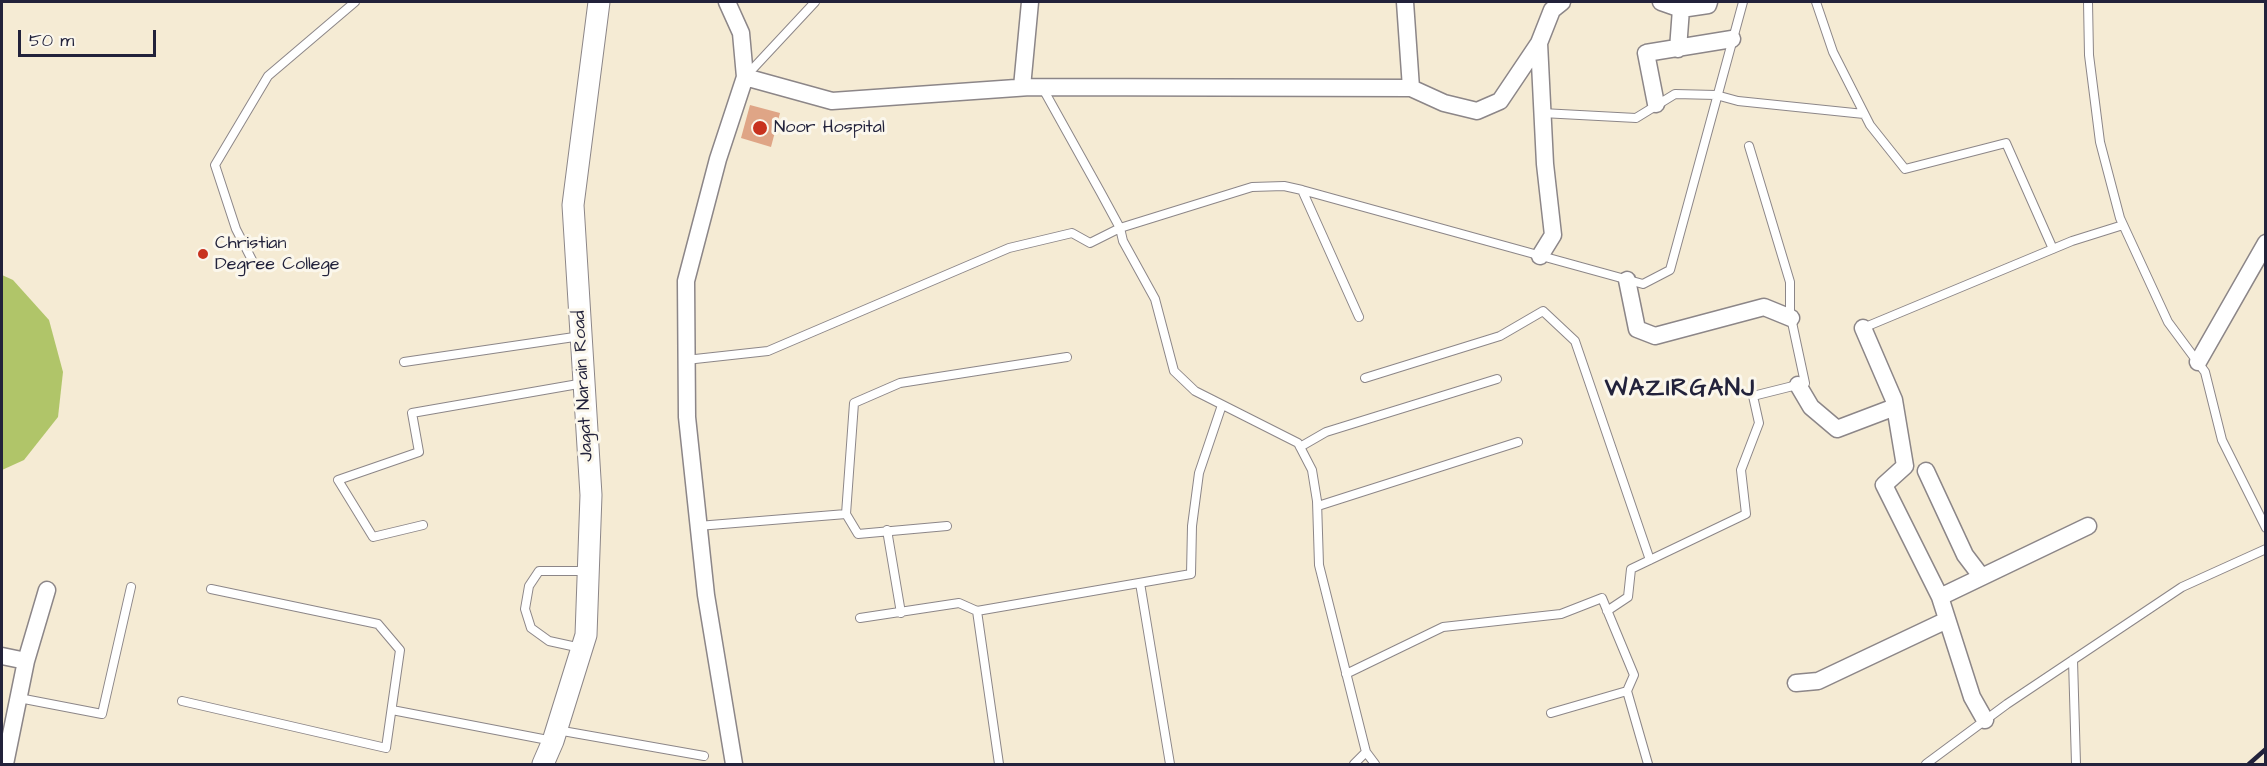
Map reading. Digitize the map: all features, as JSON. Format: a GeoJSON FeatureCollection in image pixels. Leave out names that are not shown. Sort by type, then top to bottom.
{"type":"FeatureCollection","features":[{"type":"Feature","properties":{"kind":"street","name":"Jagat Narain Road"},"geometry":{"type":"LineString","coordinates":[[543,765],[555,735],[586,635],[591,495],[573,205],[599,2]]}},
{"type":"Feature","properties":{"kind":"street"},"geometry":{"type":"LineString","coordinates":[[727,2],[741,33],[745,77],[717,159],[686,281],[686,360],[687,417],[706,595],[734,765]]}},
{"type":"Feature","properties":{"kind":"street"},"geometry":{"type":"LineString","coordinates":[[1022,87],[1030,2]]}},
{"type":"Feature","properties":{"kind":"street"},"geometry":{"type":"LineString","coordinates":[[1405,2],[1411,88]]}},
{"type":"Feature","properties":{"kind":"street"},"geometry":{"type":"LineString","coordinates":[[745,77],[832,101],[1022,87],[1411,88],[1444,103],[1477,111],[1500,101],[1539,43],[1552,10],[1562,2]]}},
{"type":"Feature","properties":{"kind":"street"},"geometry":{"type":"LineString","coordinates":[[1661,2],[1681,9],[1708,5],[1709,2]]}},
{"type":"Feature","properties":{"kind":"street"},"geometry":{"type":"LineString","coordinates":[[1678,49],[1681,9]]}},
{"type":"Feature","properties":{"kind":"street"},"geometry":{"type":"LineString","coordinates":[[1656,104],[1646,53],[1732,39]]}},
{"type":"Feature","properties":{"kind":"street"},"geometry":{"type":"LineString","coordinates":[[1539,43],[1542,112],[1553,235],[1540,256]]}},
{"type":"Feature","properties":{"kind":"street"},"geometry":{"type":"LineString","coordinates":[[2198,362],[2259,264],[2265,243]]}},
{"type":"Feature","properties":{"kind":"street"},"geometry":{"type":"LineString","coordinates":[[1627,280],[1637,329],[1655,336],[1764,307],[1791,318]]}},
{"type":"Feature","properties":{"kind":"street"},"geometry":{"type":"LineString","coordinates":[[1863,328],[1895,407],[1905,466],[1884,485],[1940,597],[1972,697],[1985,720]]}},
{"type":"Feature","properties":{"kind":"street"},"geometry":{"type":"LineString","coordinates":[[1798,385],[1811,407],[1837,429],[1895,407]]}},
{"type":"Feature","properties":{"kind":"street"},"geometry":{"type":"LineString","coordinates":[[1926,471],[1965,555],[1981,576]]}},
{"type":"Feature","properties":{"kind":"street"},"geometry":{"type":"LineString","coordinates":[[1940,597],[2088,526]]}},
{"type":"Feature","properties":{"kind":"street"},"geometry":{"type":"LineString","coordinates":[[4,765],[6,739],[47,590]]}},
{"type":"Feature","properties":{"kind":"street"},"geometry":{"type":"LineString","coordinates":[[1796,683],[1818,681],[1947,620]]}},
{"type":"Feature","properties":{"kind":"street"},"geometry":{"type":"LineString","coordinates":[[2,656],[26,661]]}},
{"type":"Feature","properties":{"kind":"lane"},"geometry":{"type":"LineString","coordinates":[[252,260],[236,230],[215,165],[268,76],[355,2]]}},
{"type":"Feature","properties":{"kind":"lane"},"geometry":{"type":"LineString","coordinates":[[745,77],[815,2]]}},
{"type":"Feature","properties":{"kind":"lane"},"geometry":{"type":"LineString","coordinates":[[686,360],[768,351],[1009,248],[1072,233],[1090,243],[1120,228],[1252,187],[1284,186],[1302,190],[1643,285],[1670,270],[1743,2]]}},
{"type":"Feature","properties":{"kind":"lane"},"geometry":{"type":"LineString","coordinates":[[1816,2],[1833,52],[1864,114],[1905,169],[2006,143],[2053,249]]}},
{"type":"Feature","properties":{"kind":"lane"},"geometry":{"type":"LineString","coordinates":[[2088,2],[2089,55],[2100,142],[2123,225],[2168,322],[2205,372],[2223,440],[2265,528]]}},
{"type":"Feature","properties":{"kind":"lane"},"geometry":{"type":"LineString","coordinates":[[1042,87],[1120,228],[1123,242],[1155,299],[1174,371],[1195,391],[1298,443],[1312,470],[1318,506],[1319,565],[1366,752],[1375,765]]}},
{"type":"Feature","properties":{"kind":"lane"},"geometry":{"type":"LineString","coordinates":[[1542,112],[1636,117],[1675,94],[1716,95],[1738,100],[1864,114]]}},
{"type":"Feature","properties":{"kind":"lane"},"geometry":{"type":"LineString","coordinates":[[1607,611],[1628,597],[1630,569],[1746,514],[1741,470],[1759,423],[1753,396],[1805,383],[1791,318],[1791,282],[1749,146]]}},
{"type":"Feature","properties":{"kind":"lane"},"geometry":{"type":"LineString","coordinates":[[1302,190],[1359,316]]}},
{"type":"Feature","properties":{"kind":"lane"},"geometry":{"type":"LineString","coordinates":[[1863,328],[2053,249],[2123,225]]}},
{"type":"Feature","properties":{"kind":"lane"},"geometry":{"type":"LineString","coordinates":[[1365,378],[1500,336],[1543,311],[1575,341],[1650,560]]}},
{"type":"Feature","properties":{"kind":"lane"},"geometry":{"type":"LineString","coordinates":[[404,362],[582,336]]}},
{"type":"Feature","properties":{"kind":"lane"},"geometry":{"type":"LineString","coordinates":[[947,526],[858,534],[846,514],[854,403],[900,383],[1067,357]]}},
{"type":"Feature","properties":{"kind":"lane"},"geometry":{"type":"LineString","coordinates":[[1300,447],[1326,432],[1497,379]]}},
{"type":"Feature","properties":{"kind":"lane"},"geometry":{"type":"LineString","coordinates":[[423,525],[373,537],[338,480],[419,452],[412,413],[585,383]]}},
{"type":"Feature","properties":{"kind":"lane"},"geometry":{"type":"LineString","coordinates":[[860,618],[959,603],[976,611],[1191,574],[1192,526],[1200,473],[1222,405]]}},
{"type":"Feature","properties":{"kind":"lane"},"geometry":{"type":"LineString","coordinates":[[1318,506],[1518,442]]}},
{"type":"Feature","properties":{"kind":"lane"},"geometry":{"type":"LineString","coordinates":[[699,526],[846,514]]}},
{"type":"Feature","properties":{"kind":"lane"},"geometry":{"type":"LineString","coordinates":[[887,530],[901,613]]}},
{"type":"Feature","properties":{"kind":"lane"},"geometry":{"type":"LineString","coordinates":[[1926,765],[1985,720],[2182,587],[2265,549]]}},
{"type":"Feature","properties":{"kind":"lane"},"geometry":{"type":"LineString","coordinates":[[582,648],[549,641],[531,628],[525,609],[529,586],[539,571],[588,571]]}},
{"type":"Feature","properties":{"kind":"lane"},"geometry":{"type":"LineString","coordinates":[[1140,583],[1170,765]]}},
{"type":"Feature","properties":{"kind":"lane"},"geometry":{"type":"LineString","coordinates":[[19,698],[102,714],[131,587]]}},
{"type":"Feature","properties":{"kind":"lane"},"geometry":{"type":"LineString","coordinates":[[182,701],[386,748],[400,650],[378,624],[211,589]]}},
{"type":"Feature","properties":{"kind":"lane"},"geometry":{"type":"LineString","coordinates":[[1346,674],[1443,627],[1561,614],[1602,598],[1634,675],[1627,691],[1648,765]]}},
{"type":"Feature","properties":{"kind":"lane"},"geometry":{"type":"LineString","coordinates":[[976,611],[999,765]]}},
{"type":"Feature","properties":{"kind":"lane"},"geometry":{"type":"LineString","coordinates":[[2073,660],[2076,765]]}},
{"type":"Feature","properties":{"kind":"lane"},"geometry":{"type":"LineString","coordinates":[[1551,713],[1627,691]]}},
{"type":"Feature","properties":{"kind":"lane"},"geometry":{"type":"LineString","coordinates":[[392,710],[704,756]]}},
{"type":"Feature","properties":{"kind":"lane"},"geometry":{"type":"LineString","coordinates":[[1354,765],[1366,752]]}},
{"type":"Feature","properties":{"kind":"green space"},"geometry":{"type":"Polygon","coordinates":[[[2,275],[13,280],[49,320],[63,372],[58,417],[24,460],[2,470],[2,275]]]}},
{"type":"Feature","properties":{"kind":"building"},"geometry":{"type":"Polygon","coordinates":[[[750,105],[780,113],[771,147],[741,138],[750,105]]]}},
{"type":"Feature","properties":{"kind":"railway"},"geometry":{"type":"LineString","coordinates":[[2249,764],[2266,749]]}},
{"type":"Feature","properties":{"kind":"place","name":"Noor Hospital"},"geometry":{"type":"Point","coordinates":[760,128]}},
{"type":"Feature","properties":{"kind":"place","name":"Christian Degree College"},"geometry":{"type":"Point","coordinates":[203,254]}},
{"type":"Feature","properties":{"kind":"district","name":"WAZIRGANJ"},"geometry":{"type":"Point","coordinates":[1680,390]}}]}
